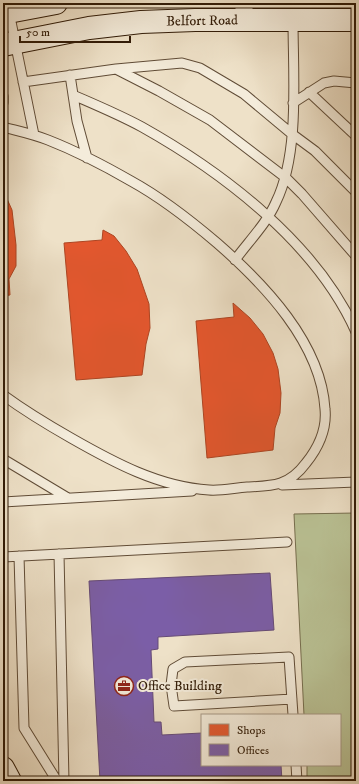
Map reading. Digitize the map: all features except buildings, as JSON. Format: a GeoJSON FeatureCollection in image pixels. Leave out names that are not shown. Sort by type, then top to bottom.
{"type":"FeatureCollection","features":[{"type":"Feature","properties":{"kind":"main road"},"geometry":{"type":"LineString","coordinates":[[6,13],[56,3]]}},
{"type":"Feature","properties":{"kind":"main road","name":"Belfort Road"},"geometry":{"type":"LineString","coordinates":[[9,44],[89,28],[141,22],[195,20],[244,12],[292,21],[356,20]]}},
{"type":"Feature","properties":{"kind":"main road"},"geometry":{"type":"LineString","coordinates":[[3,768],[10,781]]}},
{"type":"Feature","properties":{"kind":"lane"},"geometry":{"type":"LineString","coordinates":[[6,13],[9,44],[24,82],[34,135]]}},
{"type":"Feature","properties":{"kind":"lane"},"geometry":{"type":"LineString","coordinates":[[236,260],[268,217],[276,203],[286,178],[292,134],[292,21]]}},
{"type":"Feature","properties":{"kind":"lane"},"geometry":{"type":"LineString","coordinates":[[24,82],[116,69],[182,63],[200,68],[244,94],[315,151],[356,192]]}},
{"type":"Feature","properties":{"kind":"lane"},"geometry":{"type":"LineString","coordinates":[[116,69],[210,120],[286,178],[302,194],[356,256]]}},
{"type":"Feature","properties":{"kind":"lane"},"geometry":{"type":"LineString","coordinates":[[70,75],[77,121],[87,158]]}},
{"type":"Feature","properties":{"kind":"lane"},"geometry":{"type":"LineString","coordinates":[[293,102],[324,83],[334,81],[356,83]]}},
{"type":"Feature","properties":{"kind":"lane"},"geometry":{"type":"LineString","coordinates":[[308,92],[356,136]]}},
{"type":"Feature","properties":{"kind":"lane"},"geometry":{"type":"LineString","coordinates":[[73,95],[141,126],[199,162],[224,180],[268,217],[310,260],[332,288],[349,315],[356,332]]}},
{"type":"Feature","properties":{"kind":"lane"},"geometry":{"type":"LineString","coordinates":[[3,96],[3,103]]}},
{"type":"Feature","properties":{"kind":"lane"},"geometry":{"type":"LineString","coordinates":[[3,127],[48,140],[132,181],[192,222],[236,260],[273,297],[308,351],[319,375],[324,394],[326,411],[325,424],[321,440],[300,472],[287,482],[270,486]]}},
{"type":"Feature","properties":{"kind":"lane"},"geometry":{"type":"LineString","coordinates":[[3,395],[28,413],[104,457],[144,474],[173,484],[209,490]]}},
{"type":"Feature","properties":{"kind":"lane"},"geometry":{"type":"LineString","coordinates":[[3,459],[68,498]]}},
{"type":"Feature","properties":{"kind":"lane"},"geometry":{"type":"LineString","coordinates":[[3,502],[356,482]]}},
{"type":"Feature","properties":{"kind":"lane"},"geometry":{"type":"LineString","coordinates":[[3,557],[287,542]]}},
{"type":"Feature","properties":{"kind":"lane"},"geometry":{"type":"LineString","coordinates":[[59,554],[64,781]]}},
{"type":"Feature","properties":{"kind":"lane"},"geometry":{"type":"LineString","coordinates":[[19,556],[24,728],[57,781]]}},
{"type":"Feature","properties":{"kind":"lane"},"geometry":{"type":"LineString","coordinates":[[292,699],[174,706],[171,685],[173,669],[185,662],[289,657],[292,699],[293,714]]}},
{"type":"Feature","properties":{"kind":"lane"},"geometry":{"type":"LineString","coordinates":[[296,766],[298,781]]}},
{"type":"Feature","properties":{"kind":"green space"},"geometry":{"type":"Polygon","coordinates":[[[356,513],[356,781],[307,781],[307,766],[341,766],[341,714],[304,714],[294,514],[356,513]]]}},
{"type":"Feature","properties":{"kind":"place","name":"Office Building"},"geometry":{"type":"Point","coordinates":[124,686]}}]}
